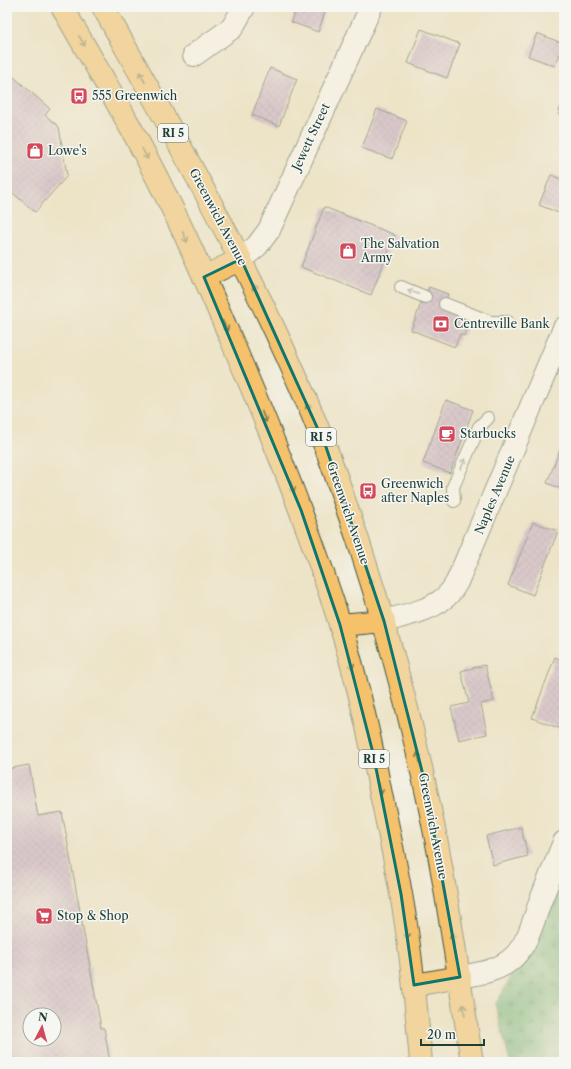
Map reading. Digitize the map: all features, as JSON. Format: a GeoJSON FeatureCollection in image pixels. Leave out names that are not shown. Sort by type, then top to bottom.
{"type":"FeatureCollection","features":[{"type":"Feature","properties":{"kind":"main road","name":"RI 5"},"geometry":{"type":"LineString","coordinates":[[62,7],[105,82],[169,201],[204,277],[278,450],[301,510],[340,625],[373,753],[401,894],[414,985],[421,1062]]}},
{"type":"Feature","properties":{"kind":"main road","name":"Greenwich Avenue"},"geometry":{"type":"LineString","coordinates":[[103,7],[208,196],[241,259],[269,316],[326,448],[384,621],[410,717],[438,850],[460,977],[472,1062]]}},
{"type":"Feature","properties":{"kind":"main road"},"geometry":{"type":"LineString","coordinates":[[204,277],[241,259]]}},
{"type":"Feature","properties":{"kind":"main road"},"geometry":{"type":"LineString","coordinates":[[340,625],[384,621]]}},
{"type":"Feature","properties":{"kind":"main road"},"geometry":{"type":"LineString","coordinates":[[414,985],[460,977]]}},
{"type":"Feature","properties":{"kind":"street"},"geometry":{"type":"LineString","coordinates":[[194,55],[232,28],[244,7]]}},
{"type":"Feature","properties":{"kind":"street","name":"Jewett Street"},"geometry":{"type":"LineString","coordinates":[[241,259],[257,246],[269,230],[370,7]]}},
{"type":"Feature","properties":{"kind":"street","name":"Naples Avenue"},"geometry":{"type":"LineString","coordinates":[[384,621],[433,606],[443,600],[451,592],[457,582],[564,328]]}},
{"type":"Feature","properties":{"kind":"street"},"geometry":{"type":"LineString","coordinates":[[460,977],[500,967],[518,953],[529,932],[564,842]]}},
{"type":"Feature","properties":{"kind":"lane"},"geometry":{"type":"LineString","coordinates":[[400,288],[425,297]]}},
{"type":"Feature","properties":{"kind":"lane"},"geometry":{"type":"LineString","coordinates":[[445,304],[491,322],[508,322]]}},
{"type":"Feature","properties":{"kind":"lane"},"geometry":{"type":"LineString","coordinates":[[454,501],[453,486],[479,427],[488,418]]}},
{"type":"Feature","properties":{"kind":"highlighted area"},"geometry":{"type":"Polygon","coordinates":[[[241,259],[326,447],[384,621],[424,779],[460,977],[414,985],[401,894],[373,753],[340,625],[301,510],[204,277],[241,259]]]}},
{"type":"Feature","properties":{"kind":"green space"},"geometry":{"type":"Polygon","coordinates":[[[564,861],[564,1062],[510,1062],[495,1004],[536,931],[564,861]]]}},
{"type":"Feature","properties":{"kind":"building"},"geometry":{"type":"Polygon","coordinates":[[[297,7],[327,7],[318,32],[291,22],[297,7]]]}},
{"type":"Feature","properties":{"kind":"building"},"geometry":{"type":"Polygon","coordinates":[[[421,29],[460,44],[447,78],[408,63],[421,29]]]}},
{"type":"Feature","properties":{"kind":"building"},"geometry":{"type":"Polygon","coordinates":[[[537,33],[564,44],[555,66],[528,56],[537,33]]]}},
{"type":"Feature","properties":{"kind":"building"},"geometry":{"type":"Polygon","coordinates":[[[270,68],[297,79],[279,126],[252,115],[270,68]]]}},
{"type":"Feature","properties":{"kind":"building","name":"Lowe's"},"geometry":{"type":"Polygon","coordinates":[[[7,71],[50,109],[45,115],[59,127],[67,176],[35,212],[7,188],[7,71]]]}},
{"type":"Feature","properties":{"kind":"building"},"geometry":{"type":"Polygon","coordinates":[[[564,99],[564,117],[558,114],[564,99]]]}},
{"type":"Feature","properties":{"kind":"building"},"geometry":{"type":"Polygon","coordinates":[[[377,109],[407,121],[392,159],[362,148],[377,109]]]}},
{"type":"Feature","properties":{"kind":"building"},"geometry":{"type":"Polygon","coordinates":[[[551,175],[564,180],[564,200],[559,213],[539,205],[551,175]]]}},
{"type":"Feature","properties":{"kind":"building","name":"The Salvation Army"},"geometry":{"type":"Polygon","coordinates":[[[324,207],[395,235],[371,295],[301,267],[324,207]]]}},
{"type":"Feature","properties":{"kind":"building","name":"Centreville Bank"},"geometry":{"type":"Polygon","coordinates":[[[429,287],[448,294],[444,306],[471,317],[464,336],[460,334],[455,347],[411,330],[423,298],[425,298],[429,287]]]}},
{"type":"Feature","properties":{"kind":"building"},"geometry":{"type":"Polygon","coordinates":[[[446,400],[473,410],[450,473],[423,463],[446,400]]]}},
{"type":"Feature","properties":{"kind":"building"},"geometry":{"type":"Polygon","coordinates":[[[561,447],[564,448],[564,490],[547,483],[561,447]]]}},
{"type":"Feature","properties":{"kind":"building"},"geometry":{"type":"Polygon","coordinates":[[[533,522],[558,531],[533,595],[508,585],[533,522]]]}},
{"type":"Feature","properties":{"kind":"building"},"geometry":{"type":"Polygon","coordinates":[[[555,657],[564,661],[564,730],[532,718],[555,657]]]}},
{"type":"Feature","properties":{"kind":"building"},"geometry":{"type":"Polygon","coordinates":[[[485,665],[494,701],[481,704],[487,734],[459,740],[451,707],[469,703],[461,671],[485,665]]]}},
{"type":"Feature","properties":{"kind":"building","name":"Stop & Shop"},"geometry":{"type":"Polygon","coordinates":[[[29,765],[38,816],[62,812],[101,1028],[104,1028],[110,1062],[7,1062],[7,769],[29,765]]]}},
{"type":"Feature","properties":{"kind":"building"},"geometry":{"type":"Polygon","coordinates":[[[521,827],[528,856],[493,865],[486,836],[521,827]]]}},
{"type":"Feature","properties":{"kind":"place","name":"555 Greenwich"},"geometry":{"type":"Point","coordinates":[79,96]}},
{"type":"Feature","properties":{"kind":"place","name":"Lowe's"},"geometry":{"type":"Point","coordinates":[35,151]}},
{"type":"Feature","properties":{"kind":"place","name":"The Salvation Army"},"geometry":{"type":"Point","coordinates":[348,251]}},
{"type":"Feature","properties":{"kind":"place","name":"Centreville Bank"},"geometry":{"type":"Point","coordinates":[441,324]}},
{"type":"Feature","properties":{"kind":"place","name":"Starbucks"},"geometry":{"type":"Point","coordinates":[447,434]}},
{"type":"Feature","properties":{"kind":"place","name":"Greenwich after Naples"},"geometry":{"type":"Point","coordinates":[368,491]}},
{"type":"Feature","properties":{"kind":"place","name":"Stop & Shop"},"geometry":{"type":"Point","coordinates":[44,916]}}]}
